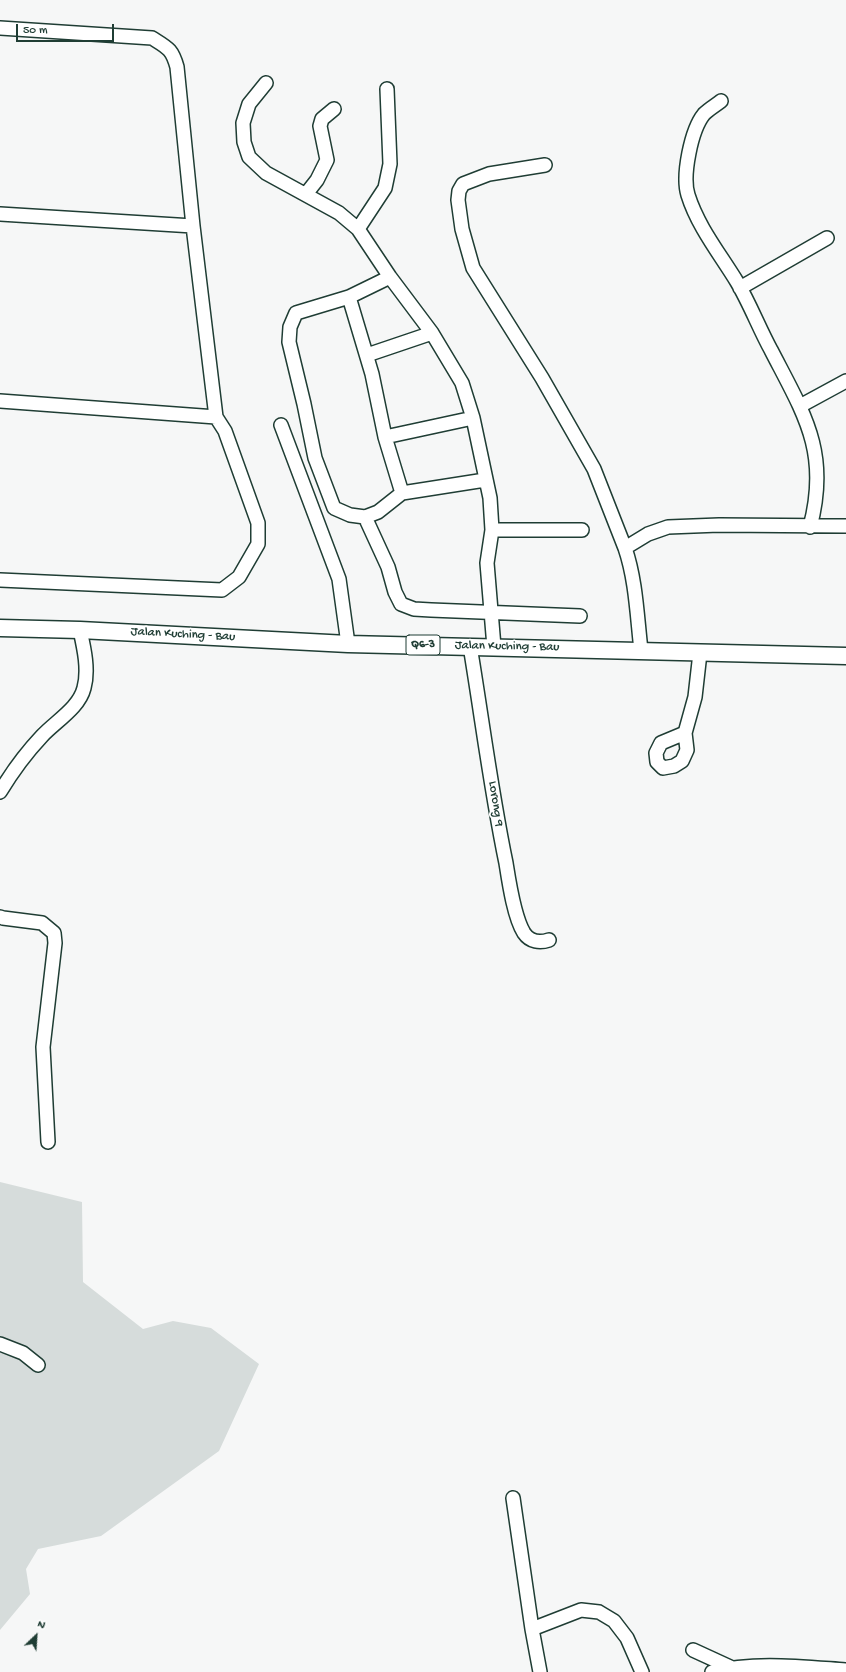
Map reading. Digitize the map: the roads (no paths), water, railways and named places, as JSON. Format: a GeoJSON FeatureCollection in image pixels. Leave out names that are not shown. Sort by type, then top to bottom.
{"type":"FeatureCollection","features":[{"type":"Feature","properties":{"kind":"main road","name":"Jalan Kuching - Bau"},"geometry":{"type":"LineString","coordinates":[[0,628],[80,630],[348,644],[846,656]]}},
{"type":"Feature","properties":{"kind":"street"},"geometry":{"type":"LineString","coordinates":[[0,28],[152,38],[166,47],[173,54],[176,67],[216,417],[225,431],[258,522],[258,544],[239,577],[222,590],[0,580]]}},
{"type":"Feature","properties":{"kind":"street"},"geometry":{"type":"LineString","coordinates":[[266,83],[249,104],[243,123],[244,142],[249,157],[266,173],[339,213],[358,229],[390,277],[432,333],[462,383],[473,418],[490,498],[492,530],[487,562],[494,647]]}},
{"type":"Feature","properties":{"kind":"street"},"geometry":{"type":"LineString","coordinates":[[358,229],[384,188],[390,164],[387,89]]}},
{"type":"Feature","properties":{"kind":"street"},"geometry":{"type":"LineString","coordinates":[[721,101],[704,114],[692,138],[686,170],[688,194],[696,216],[740,288],[806,419],[815,454],[816,500],[810,527]]}},
{"type":"Feature","properties":{"kind":"street"},"geometry":{"type":"LineString","coordinates":[[306,194],[317,180],[327,160],[320,126],[322,119],[334,109]]}},
{"type":"Feature","properties":{"kind":"street"},"geometry":{"type":"LineString","coordinates":[[545,164],[489,174],[463,184],[459,191],[458,200],[462,229],[473,268],[542,378],[594,469],[630,561],[641,650]]}},
{"type":"Feature","properties":{"kind":"street"},"geometry":{"type":"LineString","coordinates":[[0,214],[193,226]]}},
{"type":"Feature","properties":{"kind":"street"},"geometry":{"type":"LineString","coordinates":[[740,288],[827,238]]}},
{"type":"Feature","properties":{"kind":"street"},"geometry":{"type":"LineString","coordinates":[[390,277],[349,297],[296,313],[290,327],[289,342],[315,458],[334,508],[350,515],[365,517],[378,512],[402,493],[485,480]]}},
{"type":"Feature","properties":{"kind":"street"},"geometry":{"type":"LineString","coordinates":[[349,297],[372,374],[385,437],[402,493]]}},
{"type":"Feature","properties":{"kind":"street"},"geometry":{"type":"LineString","coordinates":[[366,355],[432,333]]}},
{"type":"Feature","properties":{"kind":"street"},"geometry":{"type":"LineString","coordinates":[[800,406],[846,381]]}},
{"type":"Feature","properties":{"kind":"street"},"geometry":{"type":"LineString","coordinates":[[0,401],[216,417]]}},
{"type":"Feature","properties":{"kind":"street"},"geometry":{"type":"LineString","coordinates":[[385,437],[473,418]]}},
{"type":"Feature","properties":{"kind":"street"},"geometry":{"type":"LineString","coordinates":[[281,424],[339,579],[348,644]]}},
{"type":"Feature","properties":{"kind":"street"},"geometry":{"type":"LineString","coordinates":[[365,517],[388,567],[395,592],[401,604],[414,609],[580,616]]}},
{"type":"Feature","properties":{"kind":"street"},"geometry":{"type":"LineString","coordinates":[[625,548],[648,534],[668,527],[719,525],[810,527],[846,526]]}},
{"type":"Feature","properties":{"kind":"street"},"geometry":{"type":"LineString","coordinates":[[492,530],[582,530]]}},
{"type":"Feature","properties":{"kind":"street"},"geometry":{"type":"LineString","coordinates":[[0,792],[15,768],[42,736],[73,707],[84,689],[86,670],[80,630]]}},
{"type":"Feature","properties":{"kind":"street","name":"Lorong 9"},"geometry":{"type":"LineString","coordinates":[[470,646],[497,820],[513,900],[525,934],[531,939],[540,943],[549,940]]}},
{"type":"Feature","properties":{"kind":"street"},"geometry":{"type":"LineString","coordinates":[[685,733],[695,697],[700,653]]}},
{"type":"Feature","properties":{"kind":"street"},"geometry":{"type":"LineString","coordinates":[[0,917],[42,923],[54,933],[55,943],[43,1047],[48,1142]]}},
{"type":"Feature","properties":{"kind":"street"},"geometry":{"type":"LineString","coordinates":[[0,1344],[23,1353],[38,1366]]}},
{"type":"Feature","properties":{"kind":"street"},"geometry":{"type":"LineString","coordinates":[[513,1498],[532,1629],[540,1672]]}},
{"type":"Feature","properties":{"kind":"street"},"geometry":{"type":"LineString","coordinates":[[532,1629],[581,1610],[599,1612],[614,1620],[627,1638],[642,1672]]}},
{"type":"Feature","properties":{"kind":"street"},"geometry":{"type":"LineString","coordinates":[[692,1650],[730,1667]]}},
{"type":"Feature","properties":{"kind":"street"},"geometry":{"type":"LineString","coordinates":[[712,1672],[730,1667],[798,1666],[846,1670]]}}]}
